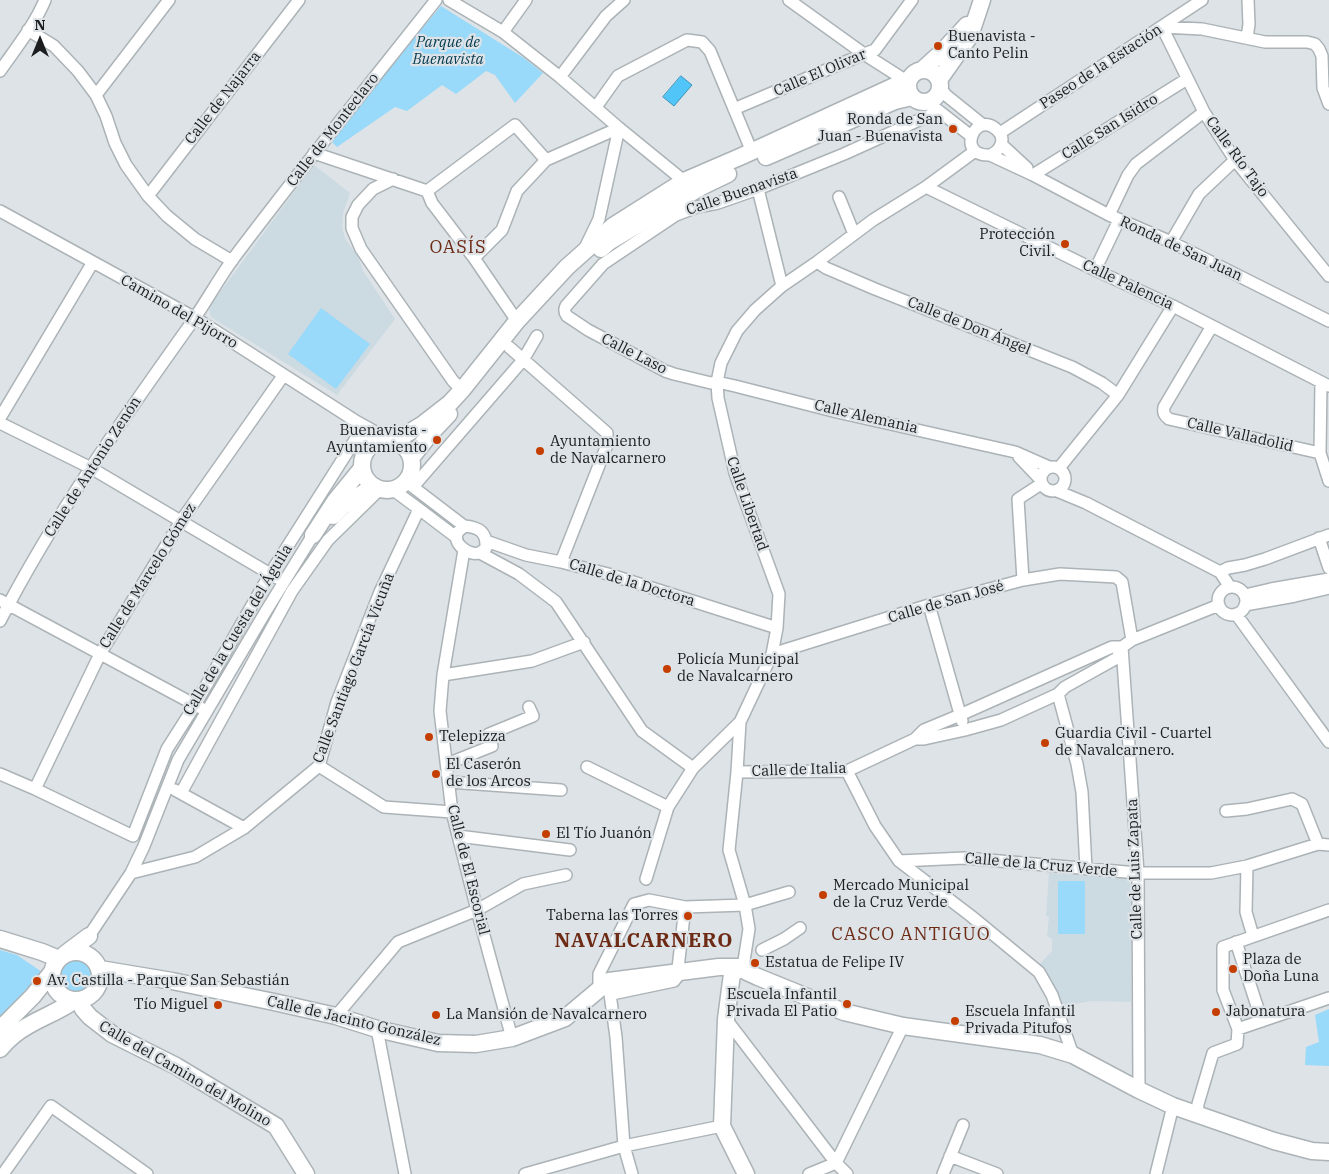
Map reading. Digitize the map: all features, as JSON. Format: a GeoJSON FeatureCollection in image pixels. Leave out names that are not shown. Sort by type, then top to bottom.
{"type":"FeatureCollection","features":[{"type":"Feature","properties":{"kind":"street"},"geometry":{"type":"LineString","coordinates":[[0,71],[41,10],[45,0]]}},
{"type":"Feature","properties":{"kind":"street"},"geometry":{"type":"LineString","coordinates":[[96,94],[169,0]]}},
{"type":"Feature","properties":{"kind":"street","name":"Calle de Najarra"},"geometry":{"type":"LineString","coordinates":[[148,196],[299,0]]}},
{"type":"Feature","properties":{"kind":"street","name":"Calle de Monteclaro"},"geometry":{"type":"LineString","coordinates":[[195,318],[232,261],[314,153],[436,0]]}},
{"type":"Feature","properties":{"kind":"street"},"geometry":{"type":"LineString","coordinates":[[449,0],[503,32],[684,181]]}},
{"type":"Feature","properties":{"kind":"street"},"geometry":{"type":"LineString","coordinates":[[503,32],[526,0]]}},
{"type":"Feature","properties":{"kind":"street"},"geometry":{"type":"LineString","coordinates":[[560,77],[606,16],[624,0]]}},
{"type":"Feature","properties":{"kind":"street"},"geometry":{"type":"LineString","coordinates":[[789,0],[864,54],[971,136]]}},
{"type":"Feature","properties":{"kind":"street","name":"Calle El Olivar"},"geometry":{"type":"LineString","coordinates":[[734,109],[875,50],[912,0]]}},
{"type":"Feature","properties":{"kind":"street","name":"Paseo de la Estación"},"geometry":{"type":"LineString","coordinates":[[1001,139],[1202,0]]}},
{"type":"Feature","properties":{"kind":"street"},"geometry":{"type":"LineString","coordinates":[[1247,38],[1249,24],[1248,0]]}},
{"type":"Feature","properties":{"kind":"street"},"geometry":{"type":"LineString","coordinates":[[921,98],[913,74],[931,63],[964,30],[982,2]]}},
{"type":"Feature","properties":{"kind":"street"},"geometry":{"type":"LineString","coordinates":[[921,98],[931,101],[936,98],[939,93],[940,84],[970,36],[982,2]]}},
{"type":"Feature","properties":{"kind":"street"},"geometry":{"type":"LineString","coordinates":[[1162,27],[1202,29],[1266,42],[1307,42],[1315,44],[1322,56],[1329,104]]}},
{"type":"Feature","properties":{"kind":"street","name":"Calle Río Tajo"},"geometry":{"type":"LineString","coordinates":[[1162,27],[1204,112],[1235,160],[1329,276]]}},
{"type":"Feature","properties":{"kind":"street"},"geometry":{"type":"LineString","coordinates":[[28,30],[54,46],[78,71],[96,94],[115,143],[148,196],[167,216],[195,238],[232,261]]}},
{"type":"Feature","properties":{"kind":"street"},"geometry":{"type":"LineString","coordinates":[[596,107],[618,76],[687,40],[702,42],[710,51],[752,152]]}},
{"type":"Feature","properties":{"kind":"street"},"geometry":{"type":"LineString","coordinates":[[922,70],[932,72],[940,84]]}},
{"type":"Feature","properties":{"kind":"street","name":"Calle San Isidro"},"geometry":{"type":"LineString","coordinates":[[1033,175],[1188,79]]}},
{"type":"Feature","properties":{"kind":"street","name":"Calle Buenavista"},"geometry":{"type":"LineString","coordinates":[[392,440],[424,424],[450,403],[517,321],[567,267],[613,226],[684,181],[752,152],[901,83],[921,98]]}},
{"type":"Feature","properties":{"kind":"street","name":"Ronda de San Juan"},"geometry":{"type":"LineString","coordinates":[[940,84],[947,96],[983,125],[997,129],[1001,139],[1033,175]]}},
{"type":"Feature","properties":{"kind":"street","name":"Calle Buenavista"},"geometry":{"type":"LineString","coordinates":[[566,306],[604,264],[676,215],[758,189],[844,154],[921,98]]}},
{"type":"Feature","properties":{"kind":"street","name":"Calle Buenavista"},"geometry":{"type":"LineString","coordinates":[[411,458],[574,271],[609,242],[703,186],[895,101],[921,98]]}},
{"type":"Feature","properties":{"kind":"street"},"geometry":{"type":"LineString","coordinates":[[1095,270],[1128,175],[1136,164],[1204,112]]}},
{"type":"Feature","properties":{"kind":"street"},"geometry":{"type":"LineString","coordinates":[[427,191],[515,125],[546,160]]}},
{"type":"Feature","properties":{"kind":"street"},"geometry":{"type":"LineString","coordinates":[[975,151],[971,142],[971,136],[977,128],[983,125]]}},
{"type":"Feature","properties":{"kind":"street"},"geometry":{"type":"LineString","coordinates":[[474,258],[502,230],[517,191],[546,160],[619,128]]}},
{"type":"Feature","properties":{"kind":"street"},"geometry":{"type":"LineString","coordinates":[[583,252],[599,219],[619,128]]}},
{"type":"Feature","properties":{"kind":"street"},"geometry":{"type":"LineString","coordinates":[[990,155],[999,150],[1001,139]]}},
{"type":"Feature","properties":{"kind":"street","name":"Ronda de San Juan"},"geometry":{"type":"LineString","coordinates":[[975,151],[984,156],[990,155],[1033,175],[1114,218],[1171,242],[1329,321]]}},
{"type":"Feature","properties":{"kind":"street","name":"Calle Libertad"},"geometry":{"type":"LineString","coordinates":[[743,967],[750,929],[729,850],[740,722],[772,654],[779,594],[735,473],[718,398],[717,382],[721,363],[737,331],[755,310],[782,286],[873,220],[926,187],[975,151]]}},
{"type":"Feature","properties":{"kind":"street"},"geometry":{"type":"LineString","coordinates":[[314,153],[427,191],[432,204],[474,258],[517,321]]}},
{"type":"Feature","properties":{"kind":"street"},"geometry":{"type":"LineString","coordinates":[[1171,242],[1199,194],[1235,160]]}},
{"type":"Feature","properties":{"kind":"street"},"geometry":{"type":"LineString","coordinates":[[393,179],[373,189],[358,205],[352,217],[352,228],[361,249],[453,381],[462,390]]}},
{"type":"Feature","properties":{"kind":"street","name":"Calle Buenavista"},"geometry":{"type":"LineString","coordinates":[[609,242],[619,230],[681,189],[684,181]]}},
{"type":"Feature","properties":{"kind":"street","name":"Calle Palencia"},"geometry":{"type":"LineString","coordinates":[[926,187],[1173,306],[1325,384]]}},
{"type":"Feature","properties":{"kind":"street"},"geometry":{"type":"LineString","coordinates":[[758,189],[782,286]]}},
{"type":"Feature","properties":{"kind":"street"},"geometry":{"type":"LineString","coordinates":[[839,197],[854,234]]}},
{"type":"Feature","properties":{"kind":"street","name":"Camino del Pijorro"},"geometry":{"type":"LineString","coordinates":[[2,217],[93,262],[195,318],[354,420],[392,440]]}},
{"type":"Feature","properties":{"kind":"street"},"geometry":{"type":"LineString","coordinates":[[0,418],[93,262]]}},
{"type":"Feature","properties":{"kind":"street","name":"Calle de Don Ángel"},"geometry":{"type":"LineString","coordinates":[[817,262],[826,268],[875,289],[1072,367],[1102,383],[1118,395]]}},
{"type":"Feature","properties":{"kind":"street","name":"Calle Laso"},"geometry":{"type":"LineString","coordinates":[[566,306],[564,309],[567,316],[588,330],[665,371],[711,383],[717,382]]}},
{"type":"Feature","properties":{"kind":"street"},"geometry":{"type":"LineString","coordinates":[[1023,580],[1018,499],[1041,481],[1043,471],[1054,468],[1118,395],[1173,306]]}},
{"type":"Feature","properties":{"kind":"street","name":"Calle de Antonio Zenón"},"geometry":{"type":"LineString","coordinates":[[0,621],[4,602],[58,517],[156,372],[195,318]]}},
{"type":"Feature","properties":{"kind":"street","name":"Calle Valladolid"},"geometry":{"type":"LineString","coordinates":[[1212,326],[1164,407],[1165,416],[1168,419],[1320,453]]}},
{"type":"Feature","properties":{"kind":"street"},"geometry":{"type":"LineString","coordinates":[[382,488],[411,482],[523,360],[537,336]]}},
{"type":"Feature","properties":{"kind":"street"},"geometry":{"type":"LineString","coordinates":[[509,347],[607,434],[607,445],[561,562]]}},
{"type":"Feature","properties":{"kind":"street","name":"Calle de Marcelo Gómez"},"geometry":{"type":"LineString","coordinates":[[35,789],[100,654],[180,521],[283,376]]}},
{"type":"Feature","properties":{"kind":"street","name":"Calle Alemania"},"geometry":{"type":"LineString","coordinates":[[717,382],[1015,452],[1054,468]]}},
{"type":"Feature","properties":{"kind":"street"},"geometry":{"type":"LineString","coordinates":[[1325,384],[1320,453],[1329,481]]}},
{"type":"Feature","properties":{"kind":"street"},"geometry":{"type":"LineString","coordinates":[[354,420],[370,446]]}},
{"type":"Feature","properties":{"kind":"street"},"geometry":{"type":"LineString","coordinates":[[0,423],[92,468],[285,582]]}},
{"type":"Feature","properties":{"kind":"street","name":"Calle de la Cuesta del Águila"},"geometry":{"type":"LineString","coordinates":[[35,789],[133,836],[167,749],[195,705],[270,574],[360,432]]}},
{"type":"Feature","properties":{"kind":"street"},"geometry":{"type":"LineString","coordinates":[[392,440],[405,447],[411,458],[411,482],[464,526],[474,527],[484,533],[486,548],[480,553],[472,554],[464,550],[456,537],[419,508],[366,479],[362,468],[363,459],[370,446],[378,441],[392,440]]}},
{"type":"Feature","properties":{"kind":"street"},"geometry":{"type":"LineString","coordinates":[[1015,452],[1045,488],[1086,503],[1220,572],[1230,587]]}},
{"type":"Feature","properties":{"kind":"street","name":"Calle de la Cuesta del Águila"},"geometry":{"type":"LineString","coordinates":[[181,793],[292,591],[335,501],[362,468]]}},
{"type":"Feature","properties":{"kind":"street"},"geometry":{"type":"LineString","coordinates":[[1054,468],[1063,472],[1065,478],[1086,503]]}},
{"type":"Feature","properties":{"kind":"street"},"geometry":{"type":"LineString","coordinates":[[1057,491],[1063,486],[1065,478]]}},
{"type":"Feature","properties":{"kind":"street","name":"Calle de la Cuesta del Águila"},"geometry":{"type":"LineString","coordinates":[[0,1029],[33,996],[59,962],[89,936],[131,873],[144,846],[178,760],[285,582],[343,506],[382,488]]}},
{"type":"Feature","properties":{"kind":"street","name":"Calle Santiago García Vicuña"},"geometry":{"type":"LineString","coordinates":[[131,873],[195,856],[244,828],[320,766],[341,693],[380,592],[419,508]]}},
{"type":"Feature","properties":{"kind":"street"},"geometry":{"type":"LineString","coordinates":[[456,537],[458,530],[464,526]]}},
{"type":"Feature","properties":{"kind":"street"},"geometry":{"type":"LineString","coordinates":[[1220,572],[1228,568],[1265,559],[1324,537],[1329,568]]}},
{"type":"Feature","properties":{"kind":"street","name":"Calle de la Doctora"},"geometry":{"type":"LineString","coordinates":[[486,541],[526,555],[608,574],[776,628]]}},
{"type":"Feature","properties":{"kind":"street","name":"Calle de El Escorial"},"geometry":{"type":"LineString","coordinates":[[464,550],[443,675],[440,711],[452,812],[512,1038]]}},
{"type":"Feature","properties":{"kind":"street"},"geometry":{"type":"LineString","coordinates":[[480,553],[519,574],[556,602],[642,731],[693,768]]}},
{"type":"Feature","properties":{"kind":"street"},"geometry":{"type":"LineString","coordinates":[[519,574],[526,555]]}},
{"type":"Feature","properties":{"kind":"street","name":"Calle de San José"},"geometry":{"type":"LineString","coordinates":[[772,654],[929,605],[1023,580],[1060,574],[1116,577],[1122,582],[1132,640]]}},
{"type":"Feature","properties":{"kind":"street"},"geometry":{"type":"LineString","coordinates":[[1245,600],[1271,589],[1329,579]]}},
{"type":"Feature","properties":{"kind":"street"},"geometry":{"type":"LineString","coordinates":[[1230,587],[1239,589],[1245,600],[1243,610],[1236,614],[1222,611],[1219,605],[1219,596],[1230,587]]}},
{"type":"Feature","properties":{"kind":"street"},"geometry":{"type":"LineString","coordinates":[[1245,600],[1295,596],[1329,588]]}},
{"type":"Feature","properties":{"kind":"street"},"geometry":{"type":"LineString","coordinates":[[4,602],[207,711]]}},
{"type":"Feature","properties":{"kind":"street"},"geometry":{"type":"LineString","coordinates":[[929,605],[965,730]]}},
{"type":"Feature","properties":{"kind":"street"},"geometry":{"type":"LineString","coordinates":[[1122,648],[1132,640],[1219,605]]}},
{"type":"Feature","properties":{"kind":"street","name":"Calle de la Cuesta del Águila"},"geometry":{"type":"LineString","coordinates":[[266,611],[277,618]]}},
{"type":"Feature","properties":{"kind":"street"},"geometry":{"type":"LineString","coordinates":[[1236,614],[1329,742]]}},
{"type":"Feature","properties":{"kind":"street"},"geometry":{"type":"LineString","coordinates":[[443,675],[532,661],[584,642]]}},
{"type":"Feature","properties":{"kind":"street","name":"Calle de Italia"},"geometry":{"type":"LineString","coordinates":[[737,772],[847,770],[915,739],[924,730],[1112,647],[1122,648],[1117,658],[1061,690],[1001,720],[965,730],[924,739],[915,739]]}},
{"type":"Feature","properties":{"kind":"street","name":"Calle de Luis Zapata"},"geometry":{"type":"LineString","coordinates":[[1122,648],[1138,873],[1139,1090]]}},
{"type":"Feature","properties":{"kind":"street","name":"Calle de la Cuesta del Águila"},"geometry":{"type":"LineString","coordinates":[[239,658],[251,665]]}},
{"type":"Feature","properties":{"kind":"street"},"geometry":{"type":"LineString","coordinates":[[1058,671],[1082,792],[1086,869]]}},
{"type":"Feature","properties":{"kind":"street","name":"Calle de la Cuesta del Águila"},"geometry":{"type":"LineString","coordinates":[[219,692],[232,700]]}},
{"type":"Feature","properties":{"kind":"street"},"geometry":{"type":"LineString","coordinates":[[447,764],[492,746],[489,734],[533,717]]}},
{"type":"Feature","properties":{"kind":"street"},"geometry":{"type":"LineString","coordinates":[[646,879],[668,807],[693,768],[740,722]]}},
{"type":"Feature","properties":{"kind":"street"},"geometry":{"type":"LineString","coordinates":[[320,766],[384,807],[452,812]]}},
{"type":"Feature","properties":{"kind":"street"},"geometry":{"type":"LineString","coordinates":[[587,767],[668,807]]}},
{"type":"Feature","properties":{"kind":"street"},"geometry":{"type":"LineString","coordinates":[[847,770],[875,826],[899,861],[971,916],[1039,972],[1052,995],[1073,1055]]}},
{"type":"Feature","properties":{"kind":"street"},"geometry":{"type":"LineString","coordinates":[[0,774],[35,789]]}},
{"type":"Feature","properties":{"kind":"street"},"geometry":{"type":"LineString","coordinates":[[449,782],[561,790]]}},
{"type":"Feature","properties":{"kind":"street"},"geometry":{"type":"LineString","coordinates":[[168,786],[244,828]]}},
{"type":"Feature","properties":{"kind":"street"},"geometry":{"type":"LineString","coordinates":[[1226,811],[1247,809],[1292,799],[1302,804],[1324,845]]}},
{"type":"Feature","properties":{"kind":"street"},"geometry":{"type":"LineString","coordinates":[[458,836],[570,850]]}},
{"type":"Feature","properties":{"kind":"street","name":"Calle de la Cruz Verde"},"geometry":{"type":"LineString","coordinates":[[899,861],[965,858],[1138,873],[1211,873],[1247,866],[1324,845]]}},
{"type":"Feature","properties":{"kind":"street"},"geometry":{"type":"LineString","coordinates":[[1247,866],[1246,912],[1253,936]]}},
{"type":"Feature","properties":{"kind":"street"},"geometry":{"type":"LineString","coordinates":[[336,1016],[398,942],[477,910],[523,884],[566,875]]}},
{"type":"Feature","properties":{"kind":"street"},"geometry":{"type":"LineString","coordinates":[[632,1174],[624,1146],[616,1037],[600,974],[634,904],[648,900],[685,907],[745,905],[789,892]]}},
{"type":"Feature","properties":{"kind":"street"},"geometry":{"type":"LineString","coordinates":[[677,973],[685,907]]}},
{"type":"Feature","properties":{"kind":"street"},"geometry":{"type":"LineString","coordinates":[[1197,1115],[1198,1104],[1213,1053],[1237,1044],[1238,1029],[1223,990],[1223,947],[1329,910]]}},
{"type":"Feature","properties":{"kind":"street"},"geometry":{"type":"LineString","coordinates":[[762,950],[784,939],[800,928]]}},
{"type":"Feature","properties":{"kind":"street"},"geometry":{"type":"LineString","coordinates":[[0,1049],[14,1035],[77,1000],[86,998],[96,990],[101,978],[89,936]]}},
{"type":"Feature","properties":{"kind":"street"},"geometry":{"type":"LineString","coordinates":[[0,938],[42,952],[59,962]]}},
{"type":"Feature","properties":{"kind":"street"},"geometry":{"type":"LineString","coordinates":[[1236,942],[1262,1021]]}},
{"type":"Feature","properties":{"kind":"street"},"geometry":{"type":"LineString","coordinates":[[77,1000],[67,998],[55,988],[52,980],[59,962],[74,952],[82,952],[95,962]]}},
{"type":"Feature","properties":{"kind":"street","name":"Calle de Jacinto González"},"geometry":{"type":"LineString","coordinates":[[95,962],[172,981],[336,1016],[377,1029],[438,1043],[476,1044],[512,1038],[565,1018],[604,988],[609,981],[719,967],[743,967]]}},
{"type":"Feature","properties":{"kind":"street"},"geometry":{"type":"LineString","coordinates":[[746,1174],[722,1126],[726,1019],[732,974],[743,967],[747,972],[758,977],[844,1012],[902,1026],[1040,1045],[1073,1055],[1173,1106],[1274,1141],[1312,1151],[1329,1152]]}},
{"type":"Feature","properties":{"kind":"street"},"geometry":{"type":"LineString","coordinates":[[1238,1029],[1329,998]]}},
{"type":"Feature","properties":{"kind":"street","name":"Calle del Camino del Molino"},"geometry":{"type":"LineString","coordinates":[[77,1000],[90,1017],[112,1034],[176,1066],[276,1126],[306,1174]]}},
{"type":"Feature","properties":{"kind":"street"},"geometry":{"type":"LineString","coordinates":[[726,1019],[836,1164],[847,1174]]}},
{"type":"Feature","properties":{"kind":"street"},"geometry":{"type":"LineString","coordinates":[[809,1174],[836,1164],[902,1026]]}},
{"type":"Feature","properties":{"kind":"street"},"geometry":{"type":"LineString","coordinates":[[377,1029],[405,1174]]}},
{"type":"Feature","properties":{"kind":"street"},"geometry":{"type":"LineString","coordinates":[[3,1174],[50,1106],[147,1174]]}},
{"type":"Feature","properties":{"kind":"street"},"geometry":{"type":"LineString","coordinates":[[1156,1174],[1173,1106]]}},
{"type":"Feature","properties":{"kind":"street"},"geometry":{"type":"LineString","coordinates":[[943,1174],[963,1125]]}},
{"type":"Feature","properties":{"kind":"street"},"geometry":{"type":"LineString","coordinates":[[525,1174],[624,1146],[722,1126]]}},
{"type":"Feature","properties":{"kind":"street"},"geometry":{"type":"LineString","coordinates":[[950,1156],[997,1174]]}},
{"type":"Feature","properties":{"kind":"shaded area"},"geometry":{"type":"Polygon","coordinates":[[[681,76],[692,85],[674,106],[663,97],[681,76]]]}},
{"type":"Feature","properties":{"kind":"shaded area"},"geometry":{"type":"Polygon","coordinates":[[[314,165],[350,193],[343,213],[342,227],[345,239],[358,256],[363,271],[395,319],[337,395],[211,317],[209,307],[314,165]]]}},
{"type":"Feature","properties":{"kind":"shaded area"},"geometry":{"type":"Polygon","coordinates":[[[1049,873],[1126,878],[1131,885],[1131,1002],[1092,1001],[1061,1006],[1038,966],[1052,951],[1052,939],[1047,936],[1049,917],[1046,916],[1049,873]]]}},
{"type":"Feature","properties":{"kind":"green space","name":"Parque de Buenavista"},"geometry":{"type":"Polygon","coordinates":[[[441,6],[524,58],[543,73],[515,103],[495,75],[486,71],[456,94],[442,85],[407,111],[395,107],[337,147],[329,139],[441,6]]]}},
{"type":"Feature","properties":{"kind":"green space"},"geometry":{"type":"Polygon","coordinates":[[[321,308],[370,344],[336,389],[288,354],[321,308]]]}},
{"type":"Feature","properties":{"kind":"green space"},"geometry":{"type":"Polygon","coordinates":[[[1058,881],[1085,881],[1085,934],[1058,934],[1058,881]]]}},
{"type":"Feature","properties":{"kind":"green space"},"geometry":{"type":"Polygon","coordinates":[[[0,950],[17,955],[42,972],[0,1018],[0,950]]]}},
{"type":"Feature","properties":{"kind":"green space"},"geometry":{"type":"Polygon","coordinates":[[[75,960],[86,965],[91,976],[86,987],[75,992],[64,987],[59,976],[64,965],[75,960]]]}},
{"type":"Feature","properties":{"kind":"green space"},"geometry":{"type":"Polygon","coordinates":[[[1329,1009],[1329,1066],[1305,1065],[1306,1047],[1319,1042],[1315,1015],[1329,1009]]]}},
{"type":"Feature","properties":{"kind":"place","name":"Buenavista - Canto Pelin"},"geometry":{"type":"Point","coordinates":[938,46]}},
{"type":"Feature","properties":{"kind":"place","name":"Ronda de San Juan - Buenavista"},"geometry":{"type":"Point","coordinates":[953,129]}},
{"type":"Feature","properties":{"kind":"place","name":"Protección Civil."},"geometry":{"type":"Point","coordinates":[1065,244]}},
{"type":"Feature","properties":{"kind":"place","name":"Buenavista - Ayuntamiento"},"geometry":{"type":"Point","coordinates":[437,440]}},
{"type":"Feature","properties":{"kind":"place","name":"Ayuntamiento de Navalcarnero"},"geometry":{"type":"Point","coordinates":[540,451]}},
{"type":"Feature","properties":{"kind":"place","name":"Policía Municipal de Navalcarnero"},"geometry":{"type":"Point","coordinates":[667,669]}},
{"type":"Feature","properties":{"kind":"place","name":"Telepizza"},"geometry":{"type":"Point","coordinates":[429,737]}},
{"type":"Feature","properties":{"kind":"place","name":"Guardia Civil - Cuartel de Navalcarnero."},"geometry":{"type":"Point","coordinates":[1045,743]}},
{"type":"Feature","properties":{"kind":"place","name":"El Caserón de los Arcos"},"geometry":{"type":"Point","coordinates":[436,774]}},
{"type":"Feature","properties":{"kind":"place","name":"El Tío Juanón"},"geometry":{"type":"Point","coordinates":[546,834]}},
{"type":"Feature","properties":{"kind":"place","name":"Mercado Municipal de la Cruz Verde"},"geometry":{"type":"Point","coordinates":[823,895]}},
{"type":"Feature","properties":{"kind":"place","name":"Taberna las Torres"},"geometry":{"type":"Point","coordinates":[688,916]}},
{"type":"Feature","properties":{"kind":"place","name":"Estatua de Felipe IV"},"geometry":{"type":"Point","coordinates":[755,963]}},
{"type":"Feature","properties":{"kind":"place","name":"Plaza de Doña Luna"},"geometry":{"type":"Point","coordinates":[1233,969]}},
{"type":"Feature","properties":{"kind":"place","name":"Av. Castilla - Parque San Sebastián"},"geometry":{"type":"Point","coordinates":[37,981]}},
{"type":"Feature","properties":{"kind":"place","name":"Escuela Infantil Privada El Patio"},"geometry":{"type":"Point","coordinates":[847,1004]}},
{"type":"Feature","properties":{"kind":"place","name":"Tío Miguel"},"geometry":{"type":"Point","coordinates":[218,1005]}},
{"type":"Feature","properties":{"kind":"place","name":"Jabonatura"},"geometry":{"type":"Point","coordinates":[1216,1012]}},
{"type":"Feature","properties":{"kind":"place","name":"La Mansión de Navalcarnero"},"geometry":{"type":"Point","coordinates":[436,1015]}},
{"type":"Feature","properties":{"kind":"place","name":"Escuela Infantil Privada Pitufos"},"geometry":{"type":"Point","coordinates":[955,1021]}},
{"type":"Feature","properties":{"kind":"district","name":"OASÍS"},"geometry":{"type":"Point","coordinates":[458,248]}},
{"type":"Feature","properties":{"kind":"district","name":"CASCO ANTIGUO"},"geometry":{"type":"Point","coordinates":[911,935]}},
{"type":"Feature","properties":{"kind":"district","name":"NAVALCARNERO"},"geometry":{"type":"Point","coordinates":[644,941]}}]}
